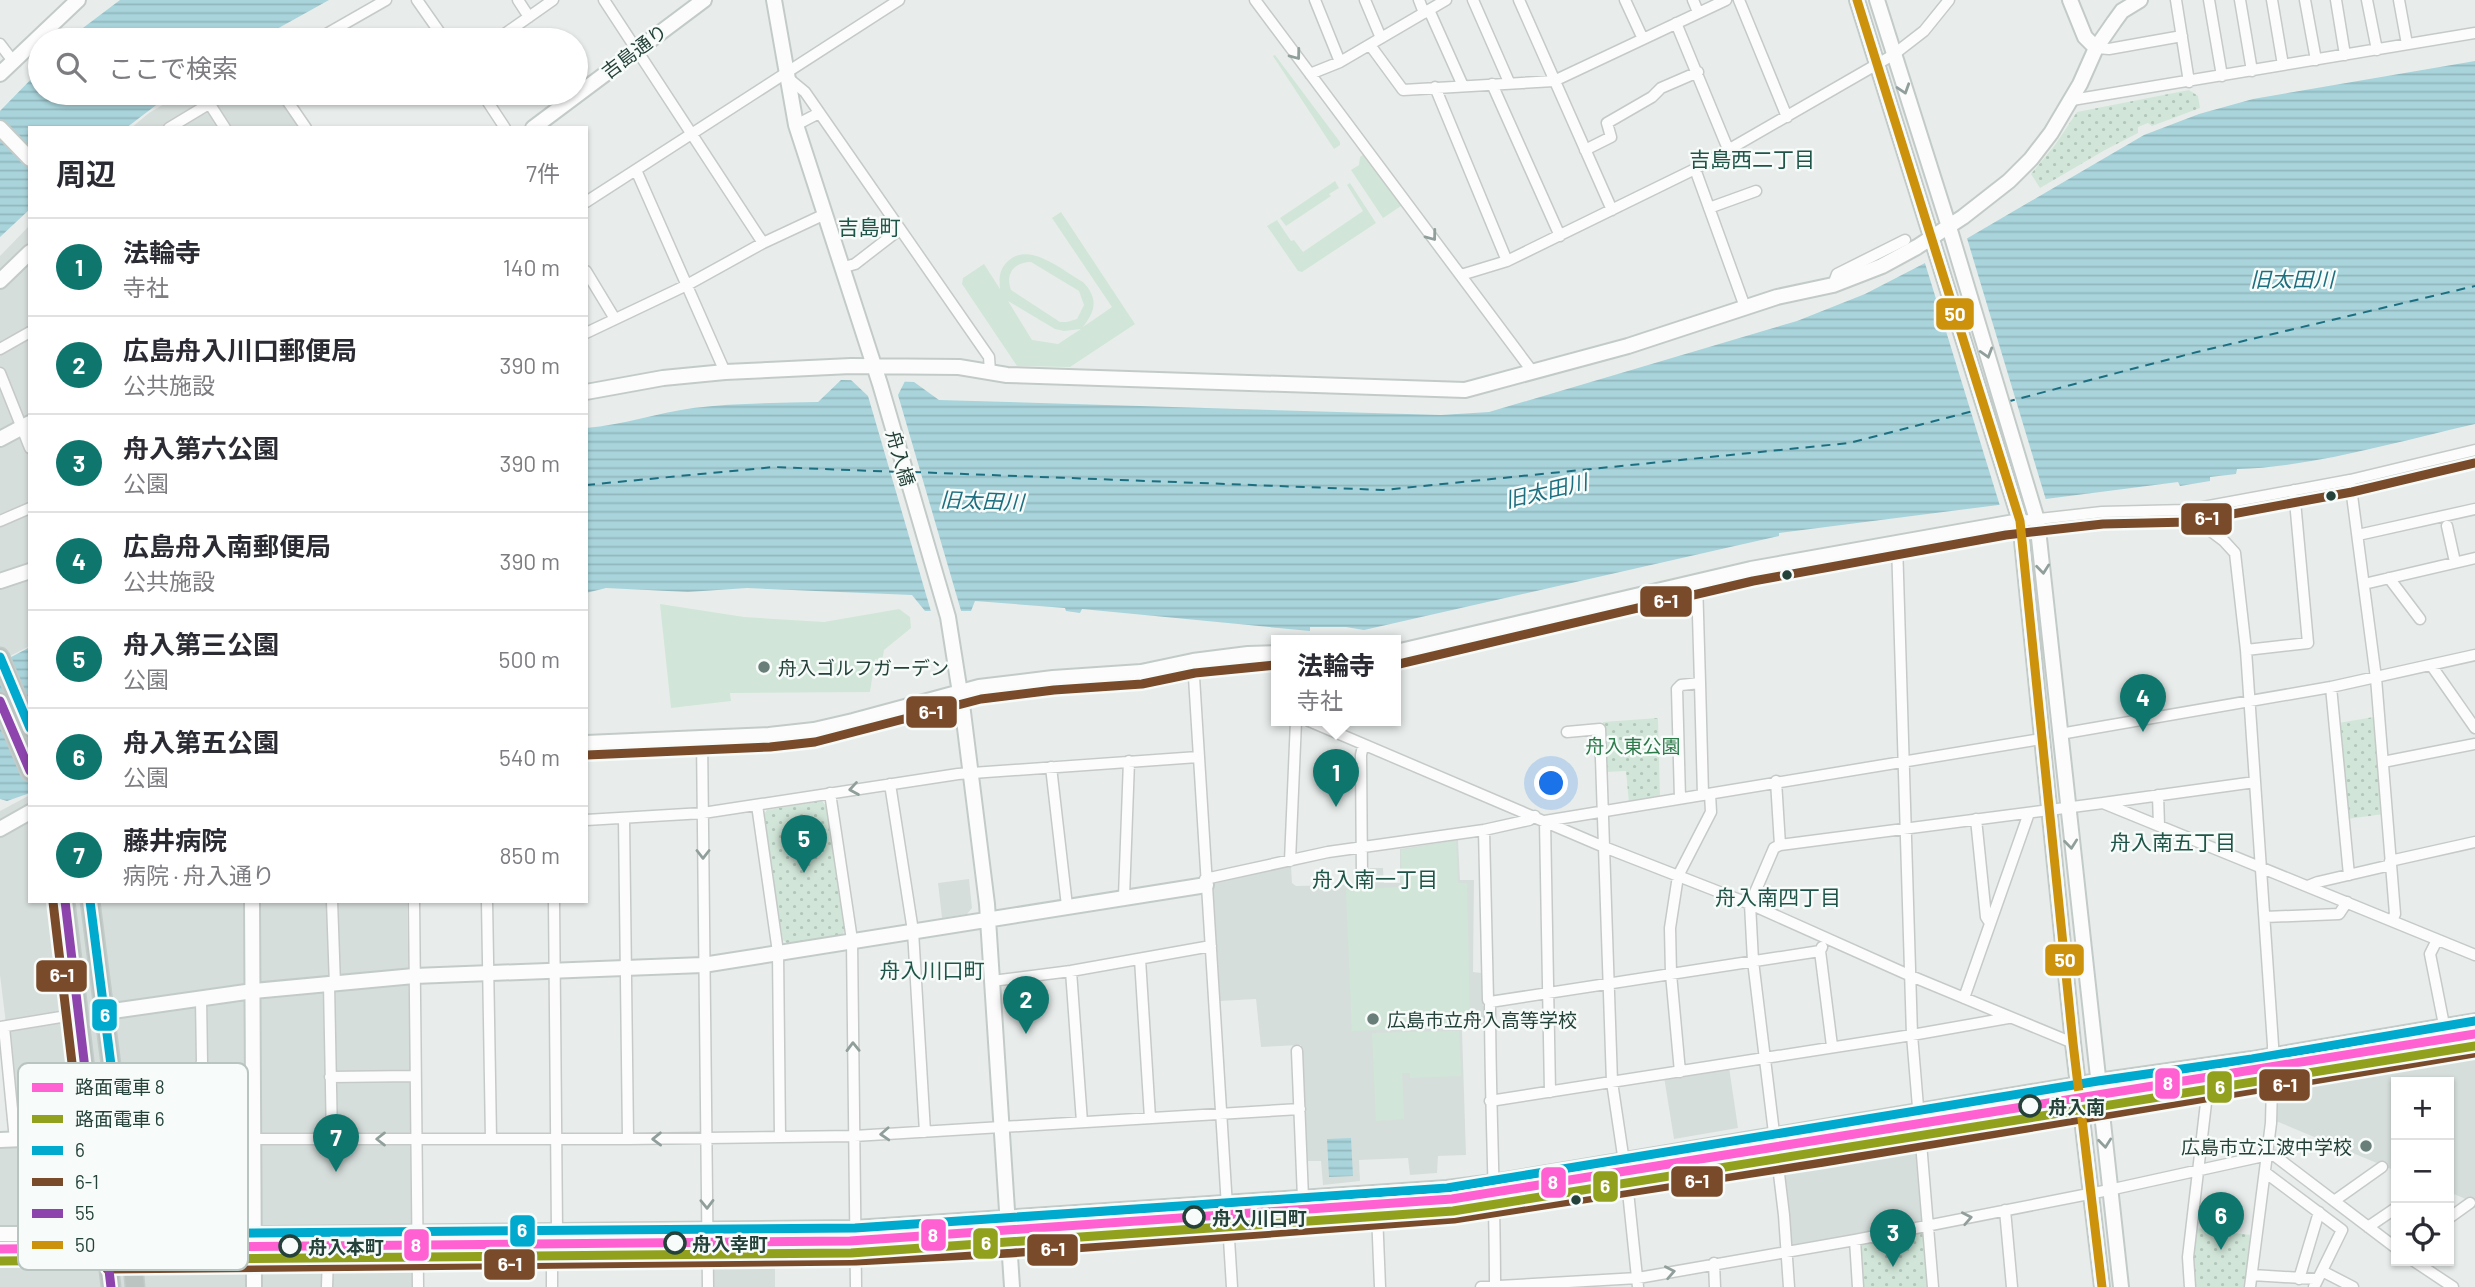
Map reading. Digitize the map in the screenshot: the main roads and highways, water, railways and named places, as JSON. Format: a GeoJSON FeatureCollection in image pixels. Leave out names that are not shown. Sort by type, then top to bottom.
{"type":"FeatureCollection","features":[{"type":"Feature","properties":{"kind":"highway"},"geometry":{"type":"LineString","coordinates":[[0,657],[28,724]]}},
{"type":"Feature","properties":{"kind":"highway"},"geometry":{"type":"LineString","coordinates":[[0,701],[28,767]]}},
{"type":"Feature","properties":{"kind":"highway"},"geometry":{"type":"LineString","coordinates":[[65,903],[85,1063]]}},
{"type":"Feature","properties":{"kind":"highway"},"geometry":{"type":"LineString","coordinates":[[90,903],[112,1063]]}},
{"type":"Feature","properties":{"kind":"water"},"geometry":{"type":"Polygon","coordinates":[[[120,0],[329,0],[279,28],[83,28],[120,0]]]}},
{"type":"Feature","properties":{"kind":"water","name":"旧太田川"},"geometry":{"type":"Polygon","coordinates":[[[2475,61],[2475,424],[2296,464],[2237,469],[2236,474],[2210,477],[2210,481],[2180,486],[2178,482],[1779,533],[1779,536],[1364,630],[1310,627],[1310,631],[1082,609],[1080,613],[1066,611],[1065,608],[975,601],[971,611],[925,611],[912,595],[747,588],[688,592],[606,588],[588,592],[588,428],[693,408],[818,402],[841,380],[914,382],[939,400],[1441,415],[1489,412],[1797,321],[1865,294],[1925,263],[2144,135],[2199,114],[2253,99],[2475,61]]]}},
{"type":"Feature","properties":{"kind":"water"},"geometry":{"type":"Polygon","coordinates":[[[28,82],[28,105],[156,105],[129,126],[28,126],[28,211],[0,237],[0,111],[28,82]]]}},
{"type":"Feature","properties":{"kind":"water"},"geometry":{"type":"Polygon","coordinates":[[[28,648],[28,794],[7,801],[0,799],[0,663],[28,648]]]}},
{"type":"Feature","properties":{"kind":"water"},"geometry":{"type":"Polygon","coordinates":[[[1351,1138],[1353,1176],[1329,1177],[1327,1139],[1351,1138]]]}},
{"type":"Feature","properties":{"kind":"tram line","name":"8"},"geometry":{"type":"LineString","coordinates":[[248,1247],[850,1241],[1452,1199],[2475,1034]]}},
{"type":"Feature","properties":{"kind":"tram line","name":"6"},"geometry":{"type":"LineString","coordinates":[[248,1259],[851,1253],[1453,1211],[2475,1046]]}},
{"type":"Feature","properties":{"kind":"tram line","name":"8"},"geometry":{"type":"LineString","coordinates":[[0,1249],[18,1249]]}},
{"type":"Feature","properties":{"kind":"tram line","name":"6"},"geometry":{"type":"LineString","coordinates":[[0,1261],[18,1261]]}},
{"type":"Feature","properties":{"kind":"place","name":"舟入ゴルフガーデン"},"geometry":{"type":"Point","coordinates":[764,667]}},
{"type":"Feature","properties":{"kind":"place","name":"広島舟入南郵便局"},"geometry":{"type":"Point","coordinates":[2143,732]}},
{"type":"Feature","properties":{"kind":"place","name":"法輪寺"},"geometry":{"type":"Point","coordinates":[1336,807]}},
{"type":"Feature","properties":{"kind":"place","name":"舟入第三公園"},"geometry":{"type":"Point","coordinates":[804,873]}},
{"type":"Feature","properties":{"kind":"place","name":"広島市立舟入高等学校"},"geometry":{"type":"Point","coordinates":[1373,1019]}},
{"type":"Feature","properties":{"kind":"place","name":"広島舟入川口郵便局"},"geometry":{"type":"Point","coordinates":[1026,1034]}},
{"type":"Feature","properties":{"kind":"place","name":"舟入南"},"geometry":{"type":"Point","coordinates":[2030,1106]}},
{"type":"Feature","properties":{"kind":"place","name":"広島市立江波中学校"},"geometry":{"type":"Point","coordinates":[2366,1146]}},
{"type":"Feature","properties":{"kind":"place","name":"藤井病院"},"geometry":{"type":"Point","coordinates":[336,1172]}},
{"type":"Feature","properties":{"kind":"place","name":"舟入川口町"},"geometry":{"type":"Point","coordinates":[1194,1217]}},
{"type":"Feature","properties":{"kind":"place","name":"舟入幸町"},"geometry":{"type":"Point","coordinates":[675,1243]}},
{"type":"Feature","properties":{"kind":"place","name":"舟入本町"},"geometry":{"type":"Point","coordinates":[290,1246]}},
{"type":"Feature","properties":{"kind":"place","name":"舟入第五公園"},"geometry":{"type":"Point","coordinates":[2221,1250]}},
{"type":"Feature","properties":{"kind":"place","name":"舟入第六公園"},"geometry":{"type":"Point","coordinates":[1893,1267]}},
{"type":"Feature","properties":{"kind":"district","name":"吉島西二丁目"},"geometry":{"type":"Point","coordinates":[1752,158]}},
{"type":"Feature","properties":{"kind":"district","name":"吉島町"},"geometry":{"type":"Point","coordinates":[869,226]}},
{"type":"Feature","properties":{"kind":"district","name":"舟入南五丁目"},"geometry":{"type":"Point","coordinates":[2173,841]}},
{"type":"Feature","properties":{"kind":"district","name":"舟入南一丁目"},"geometry":{"type":"Point","coordinates":[1375,878]}},
{"type":"Feature","properties":{"kind":"district","name":"舟入南四丁目"},"geometry":{"type":"Point","coordinates":[1778,896]}},
{"type":"Feature","properties":{"kind":"district","name":"舟入川口町"},"geometry":{"type":"Point","coordinates":[932,969]}},
{"type":"Feature","properties":{"kind":"park label","name":"舟入東公園"},"geometry":{"type":"Point","coordinates":[1633,745]}}]}
